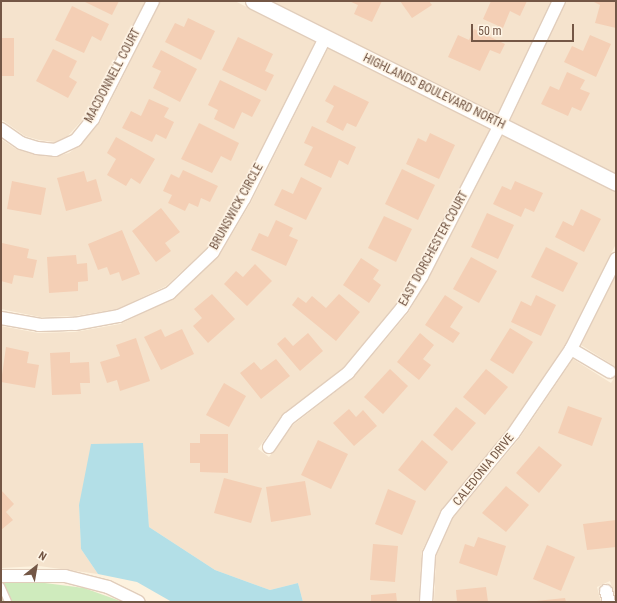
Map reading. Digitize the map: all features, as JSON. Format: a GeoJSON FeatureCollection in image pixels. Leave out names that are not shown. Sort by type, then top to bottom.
{"type":"FeatureCollection","features":[{"type":"Feature","properties":{"kind":"street","name":"MACDONNELL COURT"},"geometry":{"type":"LineString","coordinates":[[1,129],[21,143],[37,148],[55,150],[76,140],[93,119],[153,1]]}},
{"type":"Feature","properties":{"kind":"street","name":"HIGHLANDS BOULEVARD NORTH"},"geometry":{"type":"LineString","coordinates":[[253,1],[616,183]]}},
{"type":"Feature","properties":{"kind":"street","name":"EAST DORCHESTER COURT"},"geometry":{"type":"LineString","coordinates":[[269,447],[288,419],[348,373],[402,308],[422,276],[500,125],[559,1]]}},
{"type":"Feature","properties":{"kind":"street","name":"BRUNSWICK CIRCLE"},"geometry":{"type":"LineString","coordinates":[[1,318],[39,325],[75,324],[119,316],[170,292],[213,252],[244,199],[325,38]]}},
{"type":"Feature","properties":{"kind":"street","name":"CALEDONIA DRIVE"},"geometry":{"type":"LineString","coordinates":[[426,602],[429,554],[447,514],[513,434],[571,349],[616,259]]}},
{"type":"Feature","properties":{"kind":"street"},"geometry":{"type":"LineString","coordinates":[[571,349],[610,372]]}},
{"type":"Feature","properties":{"kind":"street"},"geometry":{"type":"LineString","coordinates":[[1,576],[65,576],[108,587],[140,602]]}},
{"type":"Feature","properties":{"kind":"lane"},"geometry":{"type":"LineString","coordinates":[[1,586],[8,602]]}},
{"type":"Feature","properties":{"kind":"shaded area"},"geometry":{"type":"Polygon","coordinates":[[[1,1],[145,1],[87,115],[65,139],[55,142],[25,136],[1,119],[1,1]]]}},
{"type":"Feature","properties":{"kind":"shaded area"},"geometry":{"type":"Polygon","coordinates":[[[161,1],[235,1],[315,42],[238,196],[207,248],[166,286],[118,309],[75,316],[40,317],[1,309],[1,139],[16,149],[53,157],[69,153],[81,144],[100,122],[161,1]]]}},
{"type":"Feature","properties":{"kind":"shaded area"},"geometry":{"type":"Polygon","coordinates":[[[270,1],[551,1],[497,115],[270,1]]]}},
{"type":"Feature","properties":{"kind":"shaded area"},"geometry":{"type":"Polygon","coordinates":[[[566,1],[616,1],[616,174],[510,121],[566,1]]]}},
{"type":"Feature","properties":{"kind":"shaded area"},"geometry":{"type":"Polygon","coordinates":[[[328,48],[490,129],[416,273],[396,304],[343,368],[282,415],[258,449],[269,457],[293,425],[353,378],[408,313],[428,279],[503,135],[616,192],[616,244],[565,345],[508,430],[442,509],[422,551],[419,602],[303,602],[298,583],[270,590],[215,570],[149,527],[142,443],[79,505],[81,549],[98,574],[39,566],[1,568],[1,326],[38,333],[75,332],[120,324],[174,298],[219,256],[251,202],[328,48]]]}},
{"type":"Feature","properties":{"kind":"shaded area"},"geometry":{"type":"Polygon","coordinates":[[[616,275],[616,367],[581,345],[616,275]]]}},
{"type":"Feature","properties":{"kind":"shaded area"},"geometry":{"type":"Polygon","coordinates":[[[573,359],[611,383],[616,375],[616,599],[610,581],[597,587],[601,602],[434,602],[436,556],[453,518],[519,439],[573,359]]]}},
{"type":"Feature","properties":{"kind":"green space"},"geometry":{"type":"Polygon","coordinates":[[[37,582],[84,588],[123,602],[1,602],[1,583],[37,582]]]}},
{"type":"Feature","properties":{"kind":"water"},"geometry":{"type":"Polygon","coordinates":[[[143,443],[149,527],[215,570],[270,590],[298,583],[303,602],[172,602],[137,582],[98,574],[81,549],[79,505],[91,444],[143,443]]]}},
{"type":"Feature","properties":{"kind":"building"},"geometry":{"type":"Polygon","coordinates":[[[83,1],[119,1],[112,15],[83,1]]]}},
{"type":"Feature","properties":{"kind":"building"},"geometry":{"type":"Polygon","coordinates":[[[349,1],[382,1],[372,22],[354,14],[358,5],[349,1]]]}},
{"type":"Feature","properties":{"kind":"building"},"geometry":{"type":"Polygon","coordinates":[[[400,1],[429,1],[432,5],[412,18],[400,1]]]}},
{"type":"Feature","properties":{"kind":"building"},"geometry":{"type":"Polygon","coordinates":[[[491,1],[527,1],[520,16],[510,11],[503,28],[483,19],[491,1]]]}},
{"type":"Feature","properties":{"kind":"building"},"geometry":{"type":"Polygon","coordinates":[[[592,1],[616,1],[616,28],[595,23],[600,5],[592,1]]]}},
{"type":"Feature","properties":{"kind":"building"},"geometry":{"type":"Polygon","coordinates":[[[72,6],[109,24],[101,41],[92,36],[84,53],[55,40],[72,6]]]}},
{"type":"Feature","properties":{"kind":"building"},"geometry":{"type":"Polygon","coordinates":[[[188,18],[215,31],[201,60],[165,42],[175,23],[184,27],[188,18]]]}},
{"type":"Feature","properties":{"kind":"building"},"geometry":{"type":"Polygon","coordinates":[[[474,29],[505,44],[500,54],[490,50],[480,71],[448,57],[458,35],[469,40],[474,29]]]}},
{"type":"Feature","properties":{"kind":"building"},"geometry":{"type":"Polygon","coordinates":[[[590,35],[611,44],[596,77],[564,62],[572,46],[583,51],[590,35]]]}},
{"type":"Feature","properties":{"kind":"building"},"geometry":{"type":"Polygon","coordinates":[[[238,37],[273,54],[265,71],[274,75],[266,91],[222,70],[238,37]]]}},
{"type":"Feature","properties":{"kind":"building"},"geometry":{"type":"Polygon","coordinates":[[[1,38],[14,38],[14,76],[1,76],[1,38]]]}},
{"type":"Feature","properties":{"kind":"building"},"geometry":{"type":"Polygon","coordinates":[[[53,49],[77,61],[69,77],[77,82],[68,98],[36,81],[53,49]]]}},
{"type":"Feature","properties":{"kind":"building"},"geometry":{"type":"Polygon","coordinates":[[[161,50],[197,69],[180,102],[153,88],[161,71],[152,67],[161,50]]]}},
{"type":"Feature","properties":{"kind":"building"},"geometry":{"type":"Polygon","coordinates":[[[567,72],[585,80],[580,89],[590,93],[581,111],[572,107],[568,116],[541,104],[550,86],[559,90],[567,72]]]}},
{"type":"Feature","properties":{"kind":"building"},"geometry":{"type":"Polygon","coordinates":[[[220,80],[261,100],[252,117],[242,112],[234,129],[214,119],[218,110],[208,105],[220,80]]]}},
{"type":"Feature","properties":{"kind":"building"},"geometry":{"type":"Polygon","coordinates":[[[334,85],[369,102],[356,127],[347,123],[343,131],[326,122],[334,106],[325,101],[334,85]]]}},
{"type":"Feature","properties":{"kind":"building"},"geometry":{"type":"Polygon","coordinates":[[[149,99],[169,108],[164,117],[174,122],[166,139],[156,134],[152,142],[122,128],[131,111],[141,116],[149,99]]]}},
{"type":"Feature","properties":{"kind":"building"},"geometry":{"type":"Polygon","coordinates":[[[199,123],[239,143],[231,161],[221,156],[212,173],[181,159],[199,123]]]}},
{"type":"Feature","properties":{"kind":"building"},"geometry":{"type":"Polygon","coordinates":[[[312,126],[356,147],[348,165],[339,160],[331,178],[304,165],[313,147],[304,143],[312,126]]]}},
{"type":"Feature","properties":{"kind":"building"},"geometry":{"type":"Polygon","coordinates":[[[430,133],[455,145],[439,179],[406,164],[418,138],[426,142],[430,133]]]}},
{"type":"Feature","properties":{"kind":"building"},"geometry":{"type":"Polygon","coordinates":[[[116,137],[155,159],[140,184],[131,178],[126,186],[107,175],[116,159],[107,153],[116,137]]]}},
{"type":"Feature","properties":{"kind":"building"},"geometry":{"type":"Polygon","coordinates":[[[402,169],[435,185],[418,220],[385,204],[402,169]]]}},
{"type":"Feature","properties":{"kind":"building"},"geometry":{"type":"Polygon","coordinates":[[[183,170],[218,186],[210,202],[201,198],[198,207],[189,203],[185,211],[168,203],[172,195],[163,191],[171,174],[179,178],[183,170]]]}},
{"type":"Feature","properties":{"kind":"building"},"geometry":{"type":"Polygon","coordinates":[[[84,171],[87,182],[96,179],[102,201],[66,211],[57,178],[84,171]]]}},
{"type":"Feature","properties":{"kind":"building"},"geometry":{"type":"Polygon","coordinates":[[[301,177],[322,188],[306,220],[274,205],[282,189],[293,194],[301,177]]]}},
{"type":"Feature","properties":{"kind":"building"},"geometry":{"type":"Polygon","coordinates":[[[12,181],[46,188],[41,215],[7,209],[12,181]]]}},
{"type":"Feature","properties":{"kind":"building"},"geometry":{"type":"Polygon","coordinates":[[[515,181],[543,193],[534,212],[525,208],[521,217],[493,204],[502,186],[511,190],[515,181]]]}},
{"type":"Feature","properties":{"kind":"building"},"geometry":{"type":"Polygon","coordinates":[[[161,208],[180,232],[165,243],[171,251],[156,262],[132,231],[161,208]]]}},
{"type":"Feature","properties":{"kind":"building"},"geometry":{"type":"Polygon","coordinates":[[[581,209],[601,219],[584,252],[555,237],[563,221],[573,226],[581,209]]]}},
{"type":"Feature","properties":{"kind":"building"},"geometry":{"type":"Polygon","coordinates":[[[487,213],[514,225],[498,259],[471,247],[487,213]]]}},
{"type":"Feature","properties":{"kind":"building"},"geometry":{"type":"Polygon","coordinates":[[[384,216],[412,229],[396,262],[368,248],[384,216]]]}},
{"type":"Feature","properties":{"kind":"building"},"geometry":{"type":"Polygon","coordinates":[[[276,220],[293,228],[289,236],[298,240],[286,266],[251,250],[259,233],[268,237],[276,220]]]}},
{"type":"Feature","properties":{"kind":"building"},"geometry":{"type":"Polygon","coordinates":[[[122,230],[140,274],[122,281],[119,272],[110,275],[107,267],[98,270],[88,244],[122,230]]]}},
{"type":"Feature","properties":{"kind":"building"},"geometry":{"type":"Polygon","coordinates":[[[2,243],[29,249],[27,258],[37,260],[33,278],[14,275],[12,284],[1,281],[2,243]]]}},
{"type":"Feature","properties":{"kind":"building"},"geometry":{"type":"Polygon","coordinates":[[[546,247],[578,263],[563,292],[531,277],[546,247]]]}},
{"type":"Feature","properties":{"kind":"building"},"geometry":{"type":"Polygon","coordinates":[[[76,255],[77,264],[87,263],[88,281],[78,282],[78,291],[49,293],[47,257],[76,255]]]}},
{"type":"Feature","properties":{"kind":"building"},"geometry":{"type":"Polygon","coordinates":[[[471,257],[497,271],[479,303],[453,289],[471,257]]]}},
{"type":"Feature","properties":{"kind":"building"},"geometry":{"type":"Polygon","coordinates":[[[361,258],[379,270],[373,279],[381,285],[369,303],[343,285],[361,258]]]}},
{"type":"Feature","properties":{"kind":"building"},"geometry":{"type":"Polygon","coordinates":[[[255,264],[272,281],[247,306],[224,284],[236,271],[243,277],[255,264]]]}},
{"type":"Feature","properties":{"kind":"building"},"geometry":{"type":"Polygon","coordinates":[[[212,294],[235,319],[208,343],[193,326],[202,318],[194,309],[212,294]]]}},
{"type":"Feature","properties":{"kind":"building"},"geometry":{"type":"Polygon","coordinates":[[[339,294],[360,312],[336,341],[292,305],[298,297],[306,303],[312,296],[326,308],[339,294]]]}},
{"type":"Feature","properties":{"kind":"building"},"geometry":{"type":"Polygon","coordinates":[[[445,295],[463,307],[450,327],[460,333],[453,343],[425,325],[445,295]]]}},
{"type":"Feature","properties":{"kind":"building"},"geometry":{"type":"Polygon","coordinates":[[[536,295],[556,305],[541,336],[511,322],[521,301],[531,306],[536,295]]]}},
{"type":"Feature","properties":{"kind":"building"},"geometry":{"type":"Polygon","coordinates":[[[510,328],[533,342],[513,374],[490,360],[510,328]]]}},
{"type":"Feature","properties":{"kind":"building"},"geometry":{"type":"Polygon","coordinates":[[[161,329],[165,337],[182,329],[194,354],[161,370],[144,337],[161,329]]]}},
{"type":"Feature","properties":{"kind":"building"},"geometry":{"type":"Polygon","coordinates":[[[308,333],[323,351],[300,371],[277,344],[285,337],[293,346],[308,333]]]}},
{"type":"Feature","properties":{"kind":"building"},"geometry":{"type":"Polygon","coordinates":[[[420,333],[434,345],[423,359],[431,365],[419,380],[397,362],[420,333]]]}},
{"type":"Feature","properties":{"kind":"building"},"geometry":{"type":"Polygon","coordinates":[[[136,338],[150,381],[120,391],[117,380],[107,383],[100,362],[120,356],[116,345],[136,338]]]}},
{"type":"Feature","properties":{"kind":"building"},"geometry":{"type":"Polygon","coordinates":[[[6,347],[29,352],[27,363],[39,365],[35,388],[1,382],[6,347]]]}},
{"type":"Feature","properties":{"kind":"building"},"geometry":{"type":"Polygon","coordinates":[[[70,352],[70,363],[89,362],[90,383],[80,383],[81,394],[52,395],[50,353],[70,352]]]}},
{"type":"Feature","properties":{"kind":"building"},"geometry":{"type":"Polygon","coordinates":[[[276,359],[290,376],[261,399],[240,373],[254,362],[261,370],[276,359]]]}},
{"type":"Feature","properties":{"kind":"building"},"geometry":{"type":"Polygon","coordinates":[[[390,369],[408,386],[383,414],[364,397],[390,369]]]}},
{"type":"Feature","properties":{"kind":"building"},"geometry":{"type":"Polygon","coordinates":[[[486,369],[508,387],[485,415],[463,397],[486,369]]]}},
{"type":"Feature","properties":{"kind":"building"},"geometry":{"type":"Polygon","coordinates":[[[224,383],[246,396],[229,427],[206,415],[224,383]]]}},
{"type":"Feature","properties":{"kind":"building"},"geometry":{"type":"Polygon","coordinates":[[[568,406],[602,418],[592,446],[558,433],[568,406]]]}},
{"type":"Feature","properties":{"kind":"building"},"geometry":{"type":"Polygon","coordinates":[[[456,407],[476,423],[452,451],[433,435],[456,407]]]}},
{"type":"Feature","properties":{"kind":"building"},"geometry":{"type":"Polygon","coordinates":[[[349,409],[356,417],[363,410],[377,426],[354,446],[333,423],[349,409]]]}},
{"type":"Feature","properties":{"kind":"building"},"geometry":{"type":"Polygon","coordinates":[[[200,434],[228,434],[228,473],[200,472],[200,463],[190,463],[190,443],[200,443],[200,434]]]}},
{"type":"Feature","properties":{"kind":"building"},"geometry":{"type":"Polygon","coordinates":[[[318,440],[348,454],[331,489],[301,475],[318,440]]]}},
{"type":"Feature","properties":{"kind":"building"},"geometry":{"type":"Polygon","coordinates":[[[422,440],[448,462],[425,491],[398,470],[422,440]]]}},
{"type":"Feature","properties":{"kind":"building"},"geometry":{"type":"Polygon","coordinates":[[[539,446],[562,465],[539,493],[516,473],[539,446]]]}},
{"type":"Feature","properties":{"kind":"building"},"geometry":{"type":"Polygon","coordinates":[[[224,478],[262,488],[251,523],[214,513],[224,478]]]}},
{"type":"Feature","properties":{"kind":"building"},"geometry":{"type":"Polygon","coordinates":[[[305,481],[311,515],[271,522],[266,487],[305,481]]]}},
{"type":"Feature","properties":{"kind":"building"},"geometry":{"type":"Polygon","coordinates":[[[506,486],[529,505],[506,532],[482,513],[506,486]]]}},
{"type":"Feature","properties":{"kind":"building"},"geometry":{"type":"Polygon","coordinates":[[[388,489],[416,501],[402,535],[375,524],[388,489]]]}},
{"type":"Feature","properties":{"kind":"building"},"geometry":{"type":"Polygon","coordinates":[[[1,490],[14,504],[6,512],[13,520],[1,530],[1,490]]]}},
{"type":"Feature","properties":{"kind":"building"},"geometry":{"type":"Polygon","coordinates":[[[616,520],[616,547],[587,550],[583,524],[616,520]]]}},
{"type":"Feature","properties":{"kind":"building"},"geometry":{"type":"Polygon","coordinates":[[[478,537],[506,546],[497,576],[459,563],[465,544],[474,547],[478,537]]]}},
{"type":"Feature","properties":{"kind":"building"},"geometry":{"type":"Polygon","coordinates":[[[373,544],[398,546],[395,582],[370,580],[373,544]]]}},
{"type":"Feature","properties":{"kind":"building"},"geometry":{"type":"Polygon","coordinates":[[[547,545],[575,557],[561,591],[533,579],[547,545]]]}},
{"type":"Feature","properties":{"kind":"building"},"geometry":{"type":"Polygon","coordinates":[[[486,587],[488,602],[457,602],[456,590],[486,587]]]}},
{"type":"Feature","properties":{"kind":"building"},"geometry":{"type":"Polygon","coordinates":[[[396,593],[397,602],[371,602],[371,595],[396,593]]]}},
{"type":"Feature","properties":{"kind":"building"},"geometry":{"type":"Polygon","coordinates":[[[565,598],[566,602],[536,602],[536,601],[565,598]]]}}]}
